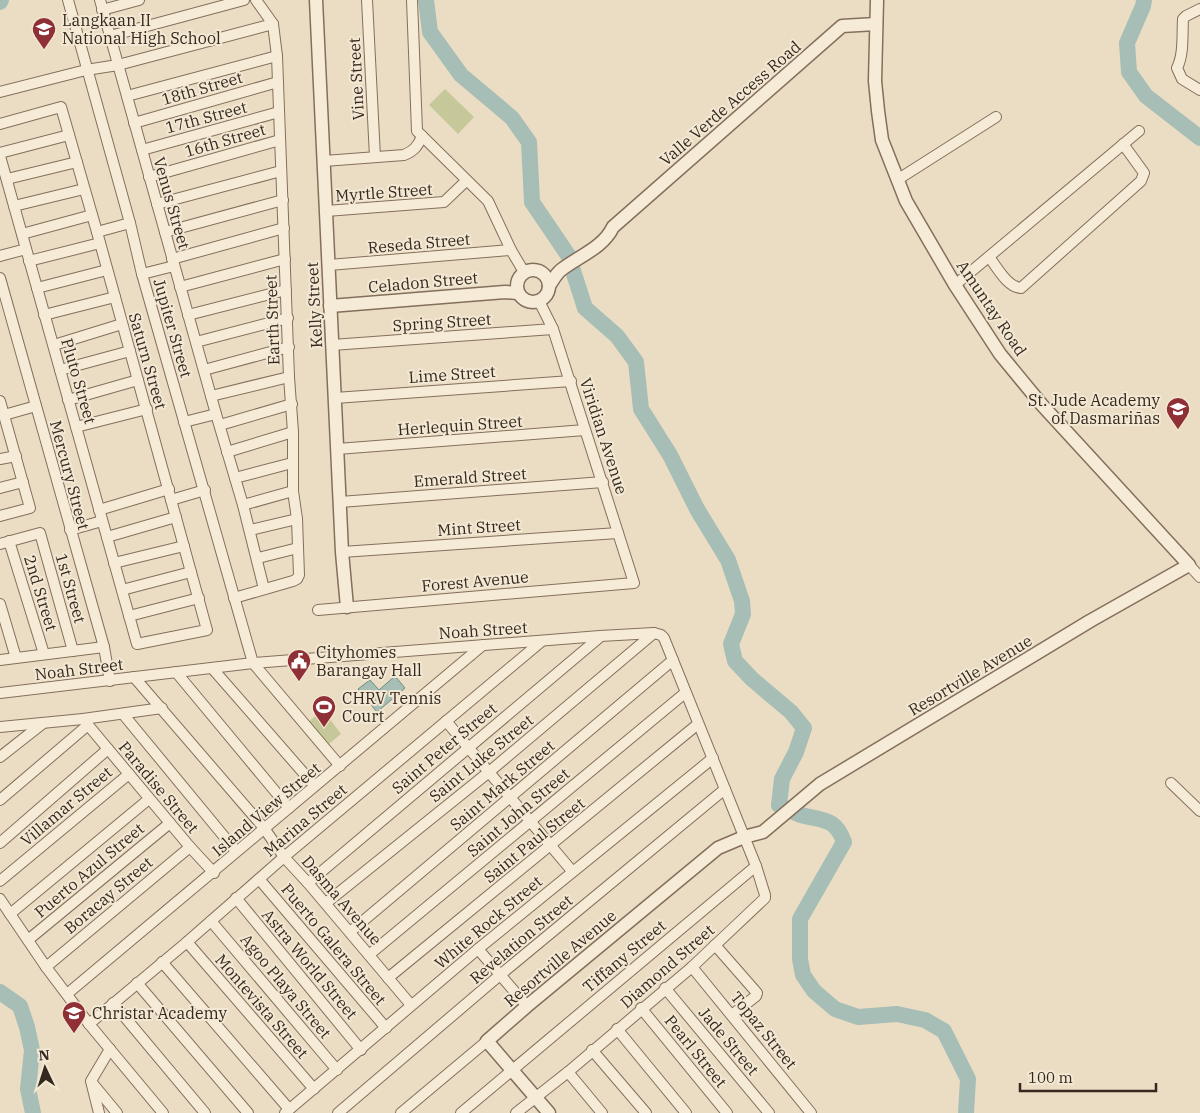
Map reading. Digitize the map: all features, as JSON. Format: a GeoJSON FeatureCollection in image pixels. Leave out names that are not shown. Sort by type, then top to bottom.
{"type":"FeatureCollection","features":[{"type":"Feature","properties":{"kind":"street","name":"Jupiter Street"},"geometry":{"type":"LineString","coordinates":[[68,0],[130,223],[142,274],[253,663]]}},
{"type":"Feature","properties":{"kind":"street"},"geometry":{"type":"LineString","coordinates":[[101,5],[140,0]]}},
{"type":"Feature","properties":{"kind":"street"},"geometry":{"type":"LineString","coordinates":[[110,36],[244,0]]}},
{"type":"Feature","properties":{"kind":"street","name":"Earth Street"},"geometry":{"type":"LineString","coordinates":[[234,598],[297,579],[298,575],[297,518],[293,491],[292,404],[289,377],[278,82],[273,24],[256,0]]}},
{"type":"Feature","properties":{"kind":"street","name":"Kelly Street"},"geometry":{"type":"LineString","coordinates":[[316,0],[342,552],[347,607]]}},
{"type":"Feature","properties":{"kind":"street","name":"Vine Street"},"geometry":{"type":"LineString","coordinates":[[367,0],[375,157]]}},
{"type":"Feature","properties":{"kind":"street"},"geometry":{"type":"LineString","coordinates":[[412,0],[417,131],[488,201],[511,250],[524,272]]}},
{"type":"Feature","properties":{"kind":"street","name":"Amuntay Road"},"geometry":{"type":"LineString","coordinates":[[877,0],[875,81],[882,140],[906,201],[955,285],[1000,354],[1042,405],[1200,577]]}},
{"type":"Feature","properties":{"kind":"street","name":"Venus Street"},"geometry":{"type":"LineString","coordinates":[[101,5],[258,558],[264,589]]}},
{"type":"Feature","properties":{"kind":"street"},"geometry":{"type":"LineString","coordinates":[[1200,9],[1183,19],[1182,58],[1178,68],[1182,79],[1200,90]]}},
{"type":"Feature","properties":{"kind":"street"},"geometry":{"type":"LineString","coordinates":[[0,92],[86,70],[118,66],[273,24]]}},
{"type":"Feature","properties":{"kind":"street","name":"Valle Verde Access Road"},"geometry":{"type":"LineString","coordinates":[[549,286],[560,271],[599,245],[610,234],[607,228],[842,26],[876,24]]}},
{"type":"Feature","properties":{"kind":"street"},"geometry":{"type":"LineString","coordinates":[[127,96],[276,56]]}},
{"type":"Feature","properties":{"kind":"street","name":"18th Street"},"geometry":{"type":"LineString","coordinates":[[134,123],[278,82]]}},
{"type":"Feature","properties":{"kind":"street","name":"Saturn Street"},"geometry":{"type":"LineString","coordinates":[[0,124],[61,107],[199,598],[207,630],[137,644]]}},
{"type":"Feature","properties":{"kind":"street","name":"17th Street"},"geometry":{"type":"LineString","coordinates":[[142,150],[279,112]]}},
{"type":"Feature","properties":{"kind":"street"},"geometry":{"type":"LineString","coordinates":[[897,180],[996,117]]}},
{"type":"Feature","properties":{"kind":"street"},"geometry":{"type":"LineString","coordinates":[[955,285],[1139,131]]}},
{"type":"Feature","properties":{"kind":"street"},"geometry":{"type":"LineString","coordinates":[[0,154],[69,135]]}},
{"type":"Feature","properties":{"kind":"street"},"geometry":{"type":"LineString","coordinates":[[324,161],[404,155],[412,152],[422,136]]}},
{"type":"Feature","properties":{"kind":"street","name":"16th Street"},"geometry":{"type":"LineString","coordinates":[[149,177],[280,140]]}},
{"type":"Feature","properties":{"kind":"street"},"geometry":{"type":"LineString","coordinates":[[989,257],[1010,284],[1021,288],[1141,181],[1144,173],[1123,144]]}},
{"type":"Feature","properties":{"kind":"street","name":"Pluto Street"},"geometry":{"type":"LineString","coordinates":[[0,154],[137,644]]}},
{"type":"Feature","properties":{"kind":"street"},"geometry":{"type":"LineString","coordinates":[[6,179],[77,162]]}},
{"type":"Feature","properties":{"kind":"street"},"geometry":{"type":"LineString","coordinates":[[157,204],[281,171]]}},
{"type":"Feature","properties":{"kind":"street","name":"Myrtle Street"},"geometry":{"type":"LineString","coordinates":[[326,211],[444,202],[466,181]]}},
{"type":"Feature","properties":{"kind":"street"},"geometry":{"type":"LineString","coordinates":[[14,206],[84,188]]}},
{"type":"Feature","properties":{"kind":"street"},"geometry":{"type":"LineString","coordinates":[[165,232],[283,200]]}},
{"type":"Feature","properties":{"kind":"street"},"geometry":{"type":"LineString","coordinates":[[22,234],[92,215]]}},
{"type":"Feature","properties":{"kind":"street"},"geometry":{"type":"LineString","coordinates":[[97,232],[130,223]]}},
{"type":"Feature","properties":{"kind":"street"},"geometry":{"type":"LineString","coordinates":[[142,274],[173,262],[284,228]]}},
{"type":"Feature","properties":{"kind":"street"},"geometry":{"type":"LineString","coordinates":[[30,261],[100,243]]}},
{"type":"Feature","properties":{"kind":"street"},"geometry":{"type":"LineString","coordinates":[[0,256],[26,249]]}},
{"type":"Feature","properties":{"kind":"street","name":"Reseda Street"},"geometry":{"type":"LineString","coordinates":[[329,265],[511,250]]}},
{"type":"Feature","properties":{"kind":"street"},"geometry":{"type":"LineString","coordinates":[[180,287],[285,258]]}},
{"type":"Feature","properties":{"kind":"street"},"geometry":{"type":"LineString","coordinates":[[37,288],[107,270]]}},
{"type":"Feature","properties":{"kind":"street"},"geometry":{"type":"LineString","coordinates":[[534,270],[542,273],[546,277],[549,286],[546,295],[539,301],[525,300],[518,293],[516,284],[520,275],[534,270]]}},
{"type":"Feature","properties":{"kind":"street"},"geometry":{"type":"LineString","coordinates":[[542,273],[560,271]]}},
{"type":"Feature","properties":{"kind":"street","name":"Mercury Street"},"geometry":{"type":"LineString","coordinates":[[0,280],[104,647],[110,681]]}},
{"type":"Feature","properties":{"kind":"street"},"geometry":{"type":"LineString","coordinates":[[188,315],[286,290]]}},
{"type":"Feature","properties":{"kind":"street","name":"Celadon Street"},"geometry":{"type":"LineString","coordinates":[[330,306],[505,292],[518,293]]}},
{"type":"Feature","properties":{"kind":"street"},"geometry":{"type":"LineString","coordinates":[[44,315],[115,297]]}},
{"type":"Feature","properties":{"kind":"street","name":"Viridian Avenue"},"geometry":{"type":"LineString","coordinates":[[539,301],[553,329],[634,583]]}},
{"type":"Feature","properties":{"kind":"street"},"geometry":{"type":"LineString","coordinates":[[196,342],[288,318]]}},
{"type":"Feature","properties":{"kind":"street"},"geometry":{"type":"LineString","coordinates":[[54,345],[122,324]]}},
{"type":"Feature","properties":{"kind":"street","name":"Spring Street"},"geometry":{"type":"LineString","coordinates":[[332,345],[553,329]]}},
{"type":"Feature","properties":{"kind":"street"},"geometry":{"type":"LineString","coordinates":[[204,370],[289,347]]}},
{"type":"Feature","properties":{"kind":"street"},"geometry":{"type":"LineString","coordinates":[[60,370],[130,351]]}},
{"type":"Feature","properties":{"kind":"street"},"geometry":{"type":"LineString","coordinates":[[211,396],[289,377]]}},
{"type":"Feature","properties":{"kind":"street"},"geometry":{"type":"LineString","coordinates":[[68,400],[138,380]]}},
{"type":"Feature","properties":{"kind":"street","name":"Lime Street"},"geometry":{"type":"LineString","coordinates":[[335,398],[570,381]]}},
{"type":"Feature","properties":{"kind":"street"},"geometry":{"type":"LineString","coordinates":[[0,401],[4,414],[4,429],[16,456],[30,508],[0,516]]}},
{"type":"Feature","properties":{"kind":"street"},"geometry":{"type":"LineString","coordinates":[[184,422],[218,419],[292,404]]}},
{"type":"Feature","properties":{"kind":"street"},"geometry":{"type":"LineString","coordinates":[[4,414],[36,406]]}},
{"type":"Feature","properties":{"kind":"street"},"geometry":{"type":"LineString","coordinates":[[76,427],[146,409]]}},
{"type":"Feature","properties":{"kind":"street","name":"Herlequin Street"},"geometry":{"type":"LineString","coordinates":[[338,449],[585,430]]}},
{"type":"Feature","properties":{"kind":"street"},"geometry":{"type":"LineString","coordinates":[[227,452],[293,432]]}},
{"type":"Feature","properties":{"kind":"street"},"geometry":{"type":"LineString","coordinates":[[0,460],[16,456]]}},
{"type":"Feature","properties":{"kind":"street"},"geometry":{"type":"LineString","coordinates":[[235,478],[292,463]]}},
{"type":"Feature","properties":{"kind":"street"},"geometry":{"type":"LineString","coordinates":[[0,488],[23,482]]}},
{"type":"Feature","properties":{"kind":"street","name":"Emerald Street"},"geometry":{"type":"LineString","coordinates":[[340,502],[603,482]]}},
{"type":"Feature","properties":{"kind":"street"},"geometry":{"type":"LineString","coordinates":[[99,510],[169,489]]}},
{"type":"Feature","properties":{"kind":"street"},"geometry":{"type":"LineString","coordinates":[[171,500],[204,490]]}},
{"type":"Feature","properties":{"kind":"street"},"geometry":{"type":"LineString","coordinates":[[243,505],[293,491]]}},
{"type":"Feature","properties":{"kind":"street"},"geometry":{"type":"LineString","coordinates":[[107,537],[176,517]]}},
{"type":"Feature","properties":{"kind":"street"},"geometry":{"type":"LineString","coordinates":[[250,530],[297,518]]}},
{"type":"Feature","properties":{"kind":"street"},"geometry":{"type":"LineString","coordinates":[[70,530],[102,521]]}},
{"type":"Feature","properties":{"kind":"street","name":"1st Street"},"geometry":{"type":"LineString","coordinates":[[5,543],[40,532],[73,651]]}},
{"type":"Feature","properties":{"kind":"street","name":"Mint Street"},"geometry":{"type":"LineString","coordinates":[[342,552],[618,533]]}},
{"type":"Feature","properties":{"kind":"street","name":"2nd Street"},"geometry":{"type":"LineString","coordinates":[[5,543],[44,654]]}},
{"type":"Feature","properties":{"kind":"street"},"geometry":{"type":"LineString","coordinates":[[114,563],[184,546]]}},
{"type":"Feature","properties":{"kind":"street"},"geometry":{"type":"LineString","coordinates":[[258,558],[298,548]]}},
{"type":"Feature","properties":{"kind":"street","name":"Resortville Avenue"},"geometry":{"type":"LineString","coordinates":[[401,1113],[708,855],[730,842],[744,837],[760,826],[774,822],[820,784],[1090,621],[1189,565]]}},
{"type":"Feature","properties":{"kind":"street"},"geometry":{"type":"LineString","coordinates":[[122,590],[191,572]]}},
{"type":"Feature","properties":{"kind":"street","name":"Forest Avenue"},"geometry":{"type":"LineString","coordinates":[[318,610],[634,583]]}},
{"type":"Feature","properties":{"kind":"street"},"geometry":{"type":"LineString","coordinates":[[129,616],[199,598]]}},
{"type":"Feature","properties":{"kind":"street"},"geometry":{"type":"LineString","coordinates":[[0,604],[16,658]]}},
{"type":"Feature","properties":{"kind":"street"},"geometry":{"type":"LineString","coordinates":[[654,633],[662,635],[664,638],[744,837]]}},
{"type":"Feature","properties":{"kind":"street","name":"Noah Street"},"geometry":{"type":"LineString","coordinates":[[0,693],[253,663],[654,633]]}},
{"type":"Feature","properties":{"kind":"street","name":"Saint Luke Street"},"geometry":{"type":"LineString","coordinates":[[326,903],[489,772],[654,633]]}},
{"type":"Feature","properties":{"kind":"street","name":"Saint Peter Street"},"geometry":{"type":"LineString","coordinates":[[308,882],[600,636]]}},
{"type":"Feature","properties":{"kind":"street","name":"Marina Street"},"geometry":{"type":"LineString","coordinates":[[89,1024],[284,857],[542,641]]}},
{"type":"Feature","properties":{"kind":"street","name":"Island View Street"},"geometry":{"type":"LineString","coordinates":[[67,994],[214,873],[236,850],[289,808],[314,785],[340,766],[483,645]]}},
{"type":"Feature","properties":{"kind":"street"},"geometry":{"type":"LineString","coordinates":[[0,660],[104,647]]}},
{"type":"Feature","properties":{"kind":"street","name":"Saint Mark Street"},"geometry":{"type":"LineString","coordinates":[[350,932],[672,660]]}},
{"type":"Feature","properties":{"kind":"street"},"geometry":{"type":"LineString","coordinates":[[253,663],[340,766]]}},
{"type":"Feature","properties":{"kind":"street"},"geometry":{"type":"LineString","coordinates":[[212,668],[314,785]]}},
{"type":"Feature","properties":{"kind":"street"},"geometry":{"type":"LineString","coordinates":[[176,672],[289,808]]}},
{"type":"Feature","properties":{"kind":"street","name":"Dasma Avenue"},"geometry":{"type":"LineString","coordinates":[[134,678],[162,708],[264,828],[284,857],[370,954],[411,1005]]}},
{"type":"Feature","properties":{"kind":"street","name":"Saint John Street"},"geometry":{"type":"LineString","coordinates":[[370,954],[685,693]]}},
{"type":"Feature","properties":{"kind":"street"},"geometry":{"type":"LineString","coordinates":[[0,727],[86,722],[162,708]]}},
{"type":"Feature","properties":{"kind":"street"},"geometry":{"type":"LineString","coordinates":[[123,714],[236,850]]}},
{"type":"Feature","properties":{"kind":"street"},"geometry":{"type":"LineString","coordinates":[[446,721],[572,871]]}},
{"type":"Feature","properties":{"kind":"street"},"geometry":{"type":"LineString","coordinates":[[0,800],[86,722]]}},
{"type":"Feature","properties":{"kind":"street","name":"Paradise Street"},"geometry":{"type":"LineString","coordinates":[[86,722],[214,873]]}},
{"type":"Feature","properties":{"kind":"street"},"geometry":{"type":"LineString","coordinates":[[0,757],[43,723]]}},
{"type":"Feature","properties":{"kind":"street","name":"Saint Paul Street"},"geometry":{"type":"LineString","coordinates":[[388,978],[698,724]]}},
{"type":"Feature","properties":{"kind":"street"},"geometry":{"type":"LineString","coordinates":[[0,843],[108,749]]}},
{"type":"Feature","properties":{"kind":"street","name":"White Rock Street"},"geometry":{"type":"LineString","coordinates":[[287,1111],[572,871],[713,758]]}},
{"type":"Feature","properties":{"kind":"street","name":"Villamar Street"},"geometry":{"type":"LineString","coordinates":[[0,881],[129,774]]}},
{"type":"Feature","properties":{"kind":"street"},"geometry":{"type":"LineString","coordinates":[[1171,783],[1200,811]]}},
{"type":"Feature","properties":{"kind":"street","name":"Revelation Street"},"geometry":{"type":"LineString","coordinates":[[338,1113],[500,975],[725,790]]}},
{"type":"Feature","properties":{"kind":"street"},"geometry":{"type":"LineString","coordinates":[[10,914],[150,799]]}},
{"type":"Feature","properties":{"kind":"street","name":"Puerto Azul Street"},"geometry":{"type":"LineString","coordinates":[[28,940],[170,823]]}},
{"type":"Feature","properties":{"kind":"street","name":"Diamond Street"},"geometry":{"type":"LineString","coordinates":[[516,1113],[568,1072],[692,966],[764,898],[765,895],[756,866],[744,837]]}},
{"type":"Feature","properties":{"kind":"street","name":"Boracay Street"},"geometry":{"type":"LineString","coordinates":[[46,967],[190,847]]}},
{"type":"Feature","properties":{"kind":"street","name":"Tiffany Street"},"geometry":{"type":"LineString","coordinates":[[461,1113],[756,866]]}},
{"type":"Feature","properties":{"kind":"street","name":"Puerto Galera Street"},"geometry":{"type":"LineString","coordinates":[[260,879],[386,1028]]}},
{"type":"Feature","properties":{"kind":"street","name":"Astra World Street"},"geometry":{"type":"LineString","coordinates":[[236,898],[361,1050]]}},
{"type":"Feature","properties":{"kind":"street"},"geometry":{"type":"LineString","coordinates":[[0,899],[46,967],[89,1024],[163,1113]]}},
{"type":"Feature","properties":{"kind":"street","name":"Agoo Playa Street"},"geometry":{"type":"LineString","coordinates":[[211,921],[337,1070]]}},
{"type":"Feature","properties":{"kind":"street","name":"Montevista Street"},"geometry":{"type":"LineString","coordinates":[[187,942],[314,1089]]}},
{"type":"Feature","properties":{"kind":"street"},"geometry":{"type":"LineString","coordinates":[[716,944],[757,993],[756,996],[732,1015]]}},
{"type":"Feature","properties":{"kind":"street"},"geometry":{"type":"LineString","coordinates":[[478,949],[527,1006]]}},
{"type":"Feature","properties":{"kind":"street"},"geometry":{"type":"LineString","coordinates":[[162,962],[287,1111]]}},
{"type":"Feature","properties":{"kind":"street","name":"Topaz Street"},"geometry":{"type":"LineString","coordinates":[[692,966],[811,1113]]}},
{"type":"Feature","properties":{"kind":"street"},"geometry":{"type":"LineString","coordinates":[[137,983],[248,1113]]}},
{"type":"Feature","properties":{"kind":"street","name":"Jade Street"},"geometry":{"type":"LineString","coordinates":[[665,988],[769,1113]]}},
{"type":"Feature","properties":{"kind":"street"},"geometry":{"type":"LineString","coordinates":[[113,1003],[205,1113]]}},
{"type":"Feature","properties":{"kind":"street","name":"Pearl Street"},"geometry":{"type":"LineString","coordinates":[[641,1008],[727,1113]]}},
{"type":"Feature","properties":{"kind":"street"},"geometry":{"type":"LineString","coordinates":[[617,1029],[686,1113]]}},
{"type":"Feature","properties":{"kind":"street"},"geometry":{"type":"LineString","coordinates":[[487,1041],[549,1113]]}},
{"type":"Feature","properties":{"kind":"street"},"geometry":{"type":"LineString","coordinates":[[99,1113],[91,1081],[110,1049]]}},
{"type":"Feature","properties":{"kind":"street"},"geometry":{"type":"LineString","coordinates":[[592,1050],[646,1113]]}},
{"type":"Feature","properties":{"kind":"street"},"geometry":{"type":"LineString","coordinates":[[568,1072],[602,1113]]}},
{"type":"Feature","properties":{"kind":"street"},"geometry":{"type":"LineString","coordinates":[[91,1081],[117,1113]]}},
{"type":"Feature","properties":{"kind":"green space"},"geometry":{"type":"Polygon","coordinates":[[[445,89],[474,117],[458,134],[429,105],[445,89]]]}},
{"type":"Feature","properties":{"kind":"green space","name":"CHRV Tennis Court"},"geometry":{"type":"Polygon","coordinates":[[[323,710],[341,734],[325,747],[307,723],[323,710]]]}},
{"type":"Feature","properties":{"kind":"shaded area"},"geometry":{"type":"Polygon","coordinates":[[[395,676],[405,688],[377,712],[358,689],[370,680],[379,690],[395,676]]]}},
{"type":"Feature","properties":{"kind":"waterway"},"geometry":{"type":"LineString","coordinates":[[426,0],[430,32],[461,75],[512,118],[529,142],[532,202],[568,255],[585,308],[617,336],[636,362],[641,409],[670,455],[697,509],[728,560],[742,601],[743,614],[731,644],[735,661],[752,679],[791,712],[804,728],[796,752],[782,779],[779,805],[798,814],[827,821],[837,828],[844,842],[800,919],[800,959],[803,975],[814,991],[835,1009],[858,1017],[897,1014],[925,1020],[944,1031],[968,1079],[966,1113]]}},
{"type":"Feature","properties":{"kind":"waterway"},"geometry":{"type":"LineString","coordinates":[[1144,0],[1127,43],[1129,72],[1146,96],[1200,138]]}},
{"type":"Feature","properties":{"kind":"waterway"},"geometry":{"type":"LineString","coordinates":[[0,992],[20,1006],[27,1027],[32,1050],[28,1089],[33,1113]]}},
{"type":"Feature","properties":{"kind":"place","name":"Langkaan II National High School"},"geometry":{"type":"Point","coordinates":[44,50]}},
{"type":"Feature","properties":{"kind":"place","name":"St. Jude Academy of Dasmariñas"},"geometry":{"type":"Point","coordinates":[1178,430]}},
{"type":"Feature","properties":{"kind":"place","name":"Cityhomes Barangay Hall"},"geometry":{"type":"Point","coordinates":[299,682]}},
{"type":"Feature","properties":{"kind":"place","name":"CHRV Tennis Court"},"geometry":{"type":"Point","coordinates":[324,728]}},
{"type":"Feature","properties":{"kind":"place","name":"Christar Academy"},"geometry":{"type":"Point","coordinates":[74,1034]}}]}
